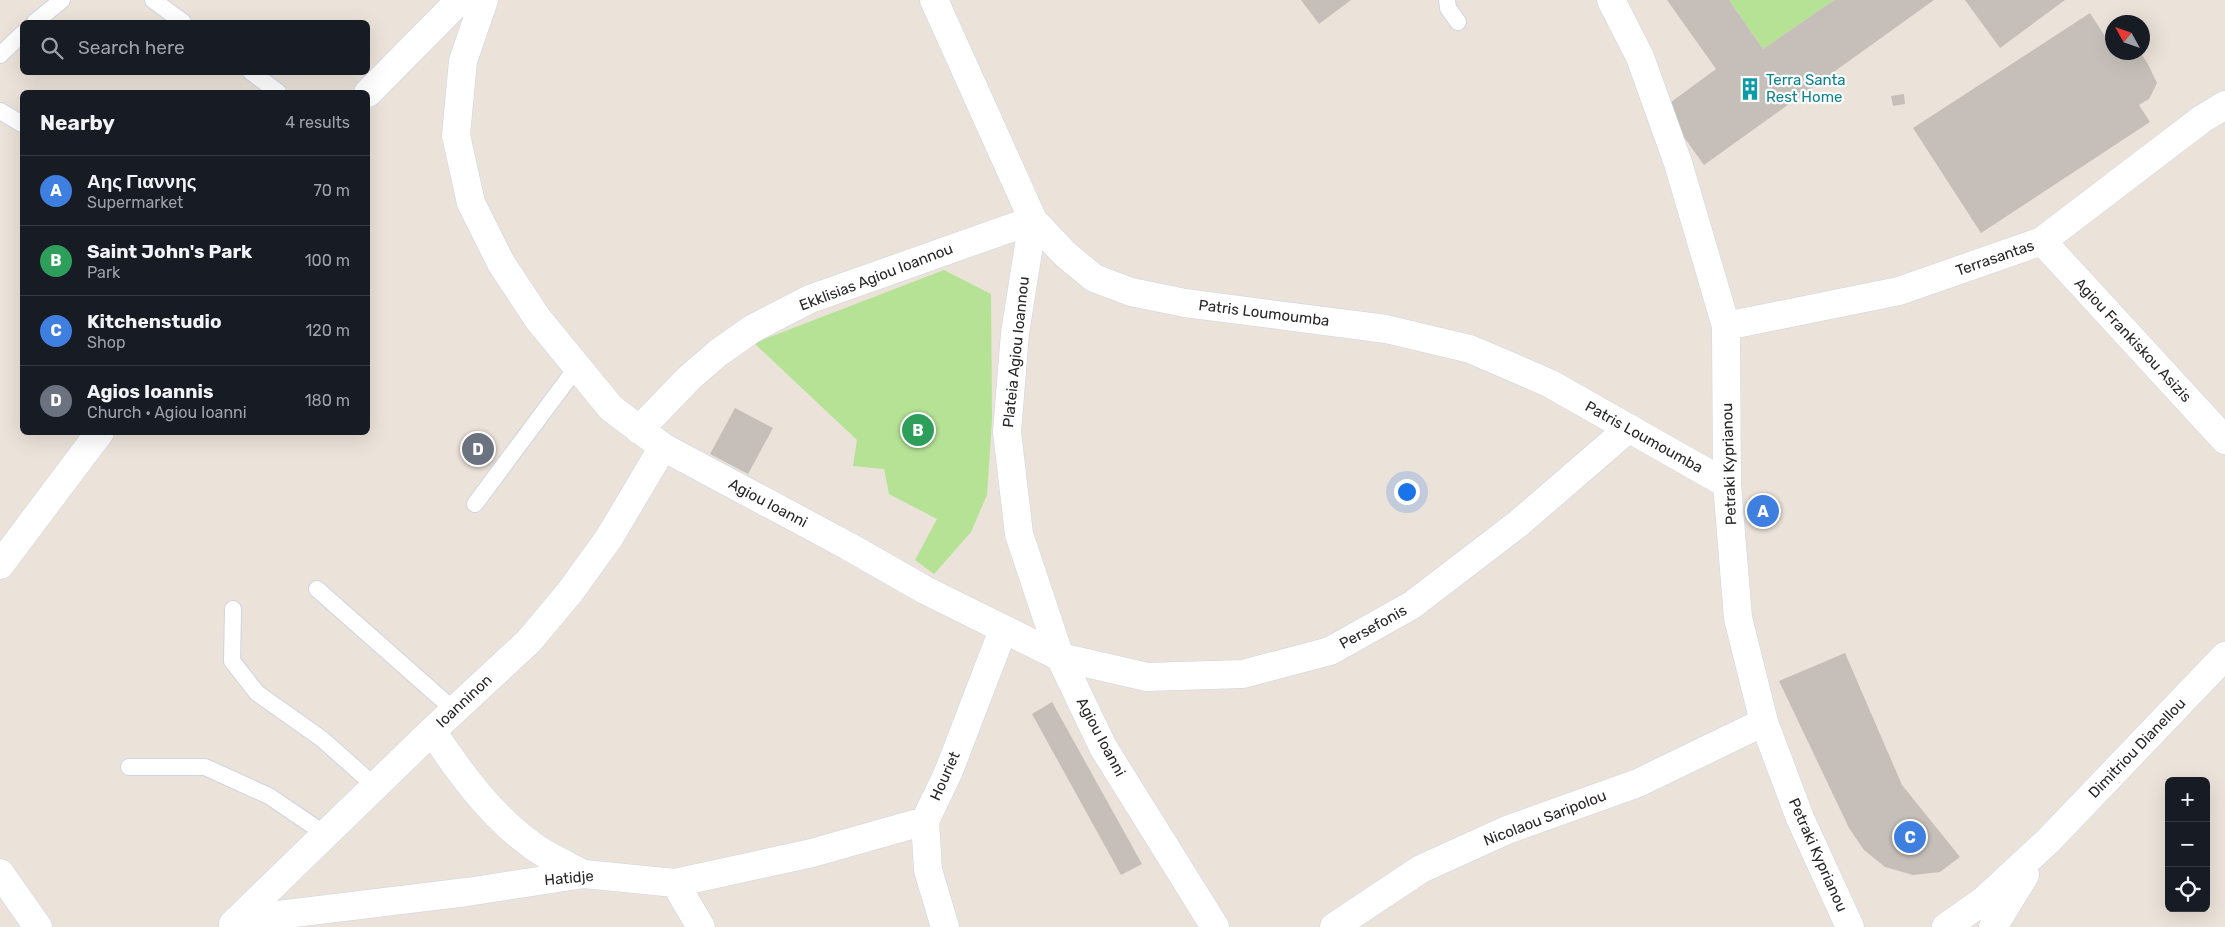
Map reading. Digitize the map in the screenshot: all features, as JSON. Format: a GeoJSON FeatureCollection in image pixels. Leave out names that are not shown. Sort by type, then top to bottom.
{"type":"FeatureCollection","features":[{"type":"Feature","properties":{"kind":"street"},"geometry":{"type":"LineString","coordinates":[[370,92],[460,0]]}},
{"type":"Feature","properties":{"kind":"street","name":"Agiou Ioanni"},"geometry":{"type":"LineString","coordinates":[[484,0],[463,61],[456,135],[470,203],[506,271],[538,319],[611,408],[663,447],[848,546],[925,590],[1060,657],[1103,746],[1215,927]]}},
{"type":"Feature","properties":{"kind":"street","name":"Patris Loumoumba"},"geometry":{"type":"LineString","coordinates":[[934,0],[1033,220],[1065,254],[1094,278],[1131,292],[1185,303],[1386,329],[1470,349],[1549,383],[1727,484]]}},
{"type":"Feature","properties":{"kind":"street","name":"Petraki Kyprianou"},"geometry":{"type":"LineString","coordinates":[[1611,0],[1640,57],[1678,163],[1726,326],[1727,484],[1738,618],[1764,722],[1800,818],[1850,927]]}},
{"type":"Feature","properties":{"kind":"street","name":"Terrasantas"},"geometry":{"type":"LineString","coordinates":[[1726,326],[1899,291],[2042,241],[2202,119],[2225,105]]}},
{"type":"Feature","properties":{"kind":"street","name":"Ekklisias Agiou Ioannou"},"geometry":{"type":"LineString","coordinates":[[639,430],[689,378],[718,352],[752,329],[810,299],[1033,220]]}},
{"type":"Feature","properties":{"kind":"street","name":"Plateia Agiou Ioannou"},"geometry":{"type":"LineString","coordinates":[[1033,220],[1015,333],[1007,432],[1019,534],[1060,657]]}},
{"type":"Feature","properties":{"kind":"street","name":"Agiou Frankiskou Asizis"},"geometry":{"type":"LineString","coordinates":[[2042,241],[2225,440]]}},
{"type":"Feature","properties":{"kind":"street","name":"Persefonis"},"geometry":{"type":"LineString","coordinates":[[1060,657],[1147,677],[1243,674],[1330,651],[1412,605],[1519,523],[1629,428]]}},
{"type":"Feature","properties":{"kind":"street"},"geometry":{"type":"LineString","coordinates":[[2,561],[98,435]]}},
{"type":"Feature","properties":{"kind":"street","name":"Ioanninon"},"geometry":{"type":"LineString","coordinates":[[234,924],[325,834],[529,640],[570,592],[609,538],[663,447]]}},
{"type":"Feature","properties":{"kind":"street","name":"Houriet"},"geometry":{"type":"LineString","coordinates":[[945,927],[928,870],[925,821],[948,773],[1003,630]]}},
{"type":"Feature","properties":{"kind":"street","name":"Dimitriou Dianellou"},"geometry":{"type":"LineString","coordinates":[[1946,927],[1982,901],[2048,841],[2225,656]]}},
{"type":"Feature","properties":{"kind":"street","name":"Nicolaou Saripolou"},"geometry":{"type":"LineString","coordinates":[[1334,927],[1421,870],[1507,830],[1638,783],[1764,722]]}},
{"type":"Feature","properties":{"kind":"street"},"geometry":{"type":"LineString","coordinates":[[432,731],[453,764],[492,811],[533,847],[584,874]]}},
{"type":"Feature","properties":{"kind":"street","name":"Hatidje"},"geometry":{"type":"LineString","coordinates":[[234,924],[584,874],[675,883],[812,853],[925,821]]}},
{"type":"Feature","properties":{"kind":"street","name":"Dimitriou Dianellou"},"geometry":{"type":"LineString","coordinates":[[1993,927],[2048,841]]}},
{"type":"Feature","properties":{"kind":"street"},"geometry":{"type":"LineString","coordinates":[[0,873],[38,927]]}},
{"type":"Feature","properties":{"kind":"street"},"geometry":{"type":"LineString","coordinates":[[675,883],[701,927]]}},
{"type":"Feature","properties":{"kind":"lane"},"geometry":{"type":"LineString","coordinates":[[37,20],[62,0]]}},
{"type":"Feature","properties":{"kind":"lane"},"geometry":{"type":"LineString","coordinates":[[153,0],[180,20]]}},
{"type":"Feature","properties":{"kind":"lane"},"geometry":{"type":"LineString","coordinates":[[1447,0],[1448,8],[1458,22]]}},
{"type":"Feature","properties":{"kind":"lane"},"geometry":{"type":"LineString","coordinates":[[0,55],[20,36]]}},
{"type":"Feature","properties":{"kind":"lane"},"geometry":{"type":"LineString","coordinates":[[255,75],[275,90]]}},
{"type":"Feature","properties":{"kind":"lane"},"geometry":{"type":"LineString","coordinates":[[0,111],[20,123]]}},
{"type":"Feature","properties":{"kind":"lane"},"geometry":{"type":"LineString","coordinates":[[475,504],[578,367]]}},
{"type":"Feature","properties":{"kind":"lane"},"geometry":{"type":"LineString","coordinates":[[317,589],[454,710]]}},
{"type":"Feature","properties":{"kind":"lane"},"geometry":{"type":"LineString","coordinates":[[233,608],[232,661],[257,693],[322,739],[375,786]]}},
{"type":"Feature","properties":{"kind":"lane"},"geometry":{"type":"LineString","coordinates":[[129,767],[205,767],[269,796],[325,834]]}},
{"type":"Feature","properties":{"kind":"green space"},"geometry":{"type":"Polygon","coordinates":[[[1729,0],[1834,0],[1763,49],[1729,0]]]}},
{"type":"Feature","properties":{"kind":"green space"},"geometry":{"type":"Polygon","coordinates":[[[944,270],[991,294],[992,419],[987,495],[971,532],[934,574],[915,560],[937,519],[889,494],[884,469],[853,466],[857,440],[754,343],[944,270]]]}},
{"type":"Feature","properties":{"kind":"building"},"geometry":{"type":"Polygon","coordinates":[[[1301,0],[1351,0],[1319,24],[1301,0]]]}},
{"type":"Feature","properties":{"kind":"building","name":"Terra Santa Rest Home"},"geometry":{"type":"Polygon","coordinates":[[[1667,0],[1729,0],[1763,49],[1834,0],[1934,0],[1704,165],[1663,108],[1716,69],[1667,0]]]}},
{"type":"Feature","properties":{"kind":"building"},"geometry":{"type":"Polygon","coordinates":[[[1965,0],[2065,0],[2000,48],[1965,0]]]}},
{"type":"Feature","properties":{"kind":"building"},"geometry":{"type":"Polygon","coordinates":[[[2090,13],[2105,36],[2105,60],[2145,60],[2157,83],[2149,99],[2139,105],[2150,122],[1981,233],[1913,128],[2090,13]]]}},
{"type":"Feature","properties":{"kind":"building"},"geometry":{"type":"Polygon","coordinates":[[[1904,94],[1905,104],[1893,106],[1891,96],[1904,94]]]}},
{"type":"Feature","properties":{"kind":"building"},"geometry":{"type":"Polygon","coordinates":[[[735,408],[773,428],[748,474],[710,454],[735,408]]]}},
{"type":"Feature","properties":{"kind":"building"},"geometry":{"type":"Polygon","coordinates":[[[1845,653],[1902,785],[1960,857],[1940,872],[1913,875],[1885,867],[1864,850],[1849,828],[1779,681],[1845,653]]]}},
{"type":"Feature","properties":{"kind":"building"},"geometry":{"type":"Polygon","coordinates":[[[1052,702],[1142,864],[1121,875],[1032,714],[1052,702]]]}},
{"type":"Feature","properties":{"kind":"place","name":"Terra Santa Rest Home"},"geometry":{"type":"Point","coordinates":[1750,89]}},
{"type":"Feature","properties":{"kind":"place","name":"Saint John's Park"},"geometry":{"type":"Point","coordinates":[918,430]}},
{"type":"Feature","properties":{"kind":"place","name":"Agios Ioannis"},"geometry":{"type":"Point","coordinates":[478,449]}},
{"type":"Feature","properties":{"kind":"place","name":"Αης Γιαννης"},"geometry":{"type":"Point","coordinates":[1763,511]}},
{"type":"Feature","properties":{"kind":"place","name":"Kitchenstudio"},"geometry":{"type":"Point","coordinates":[1910,837]}}]}
